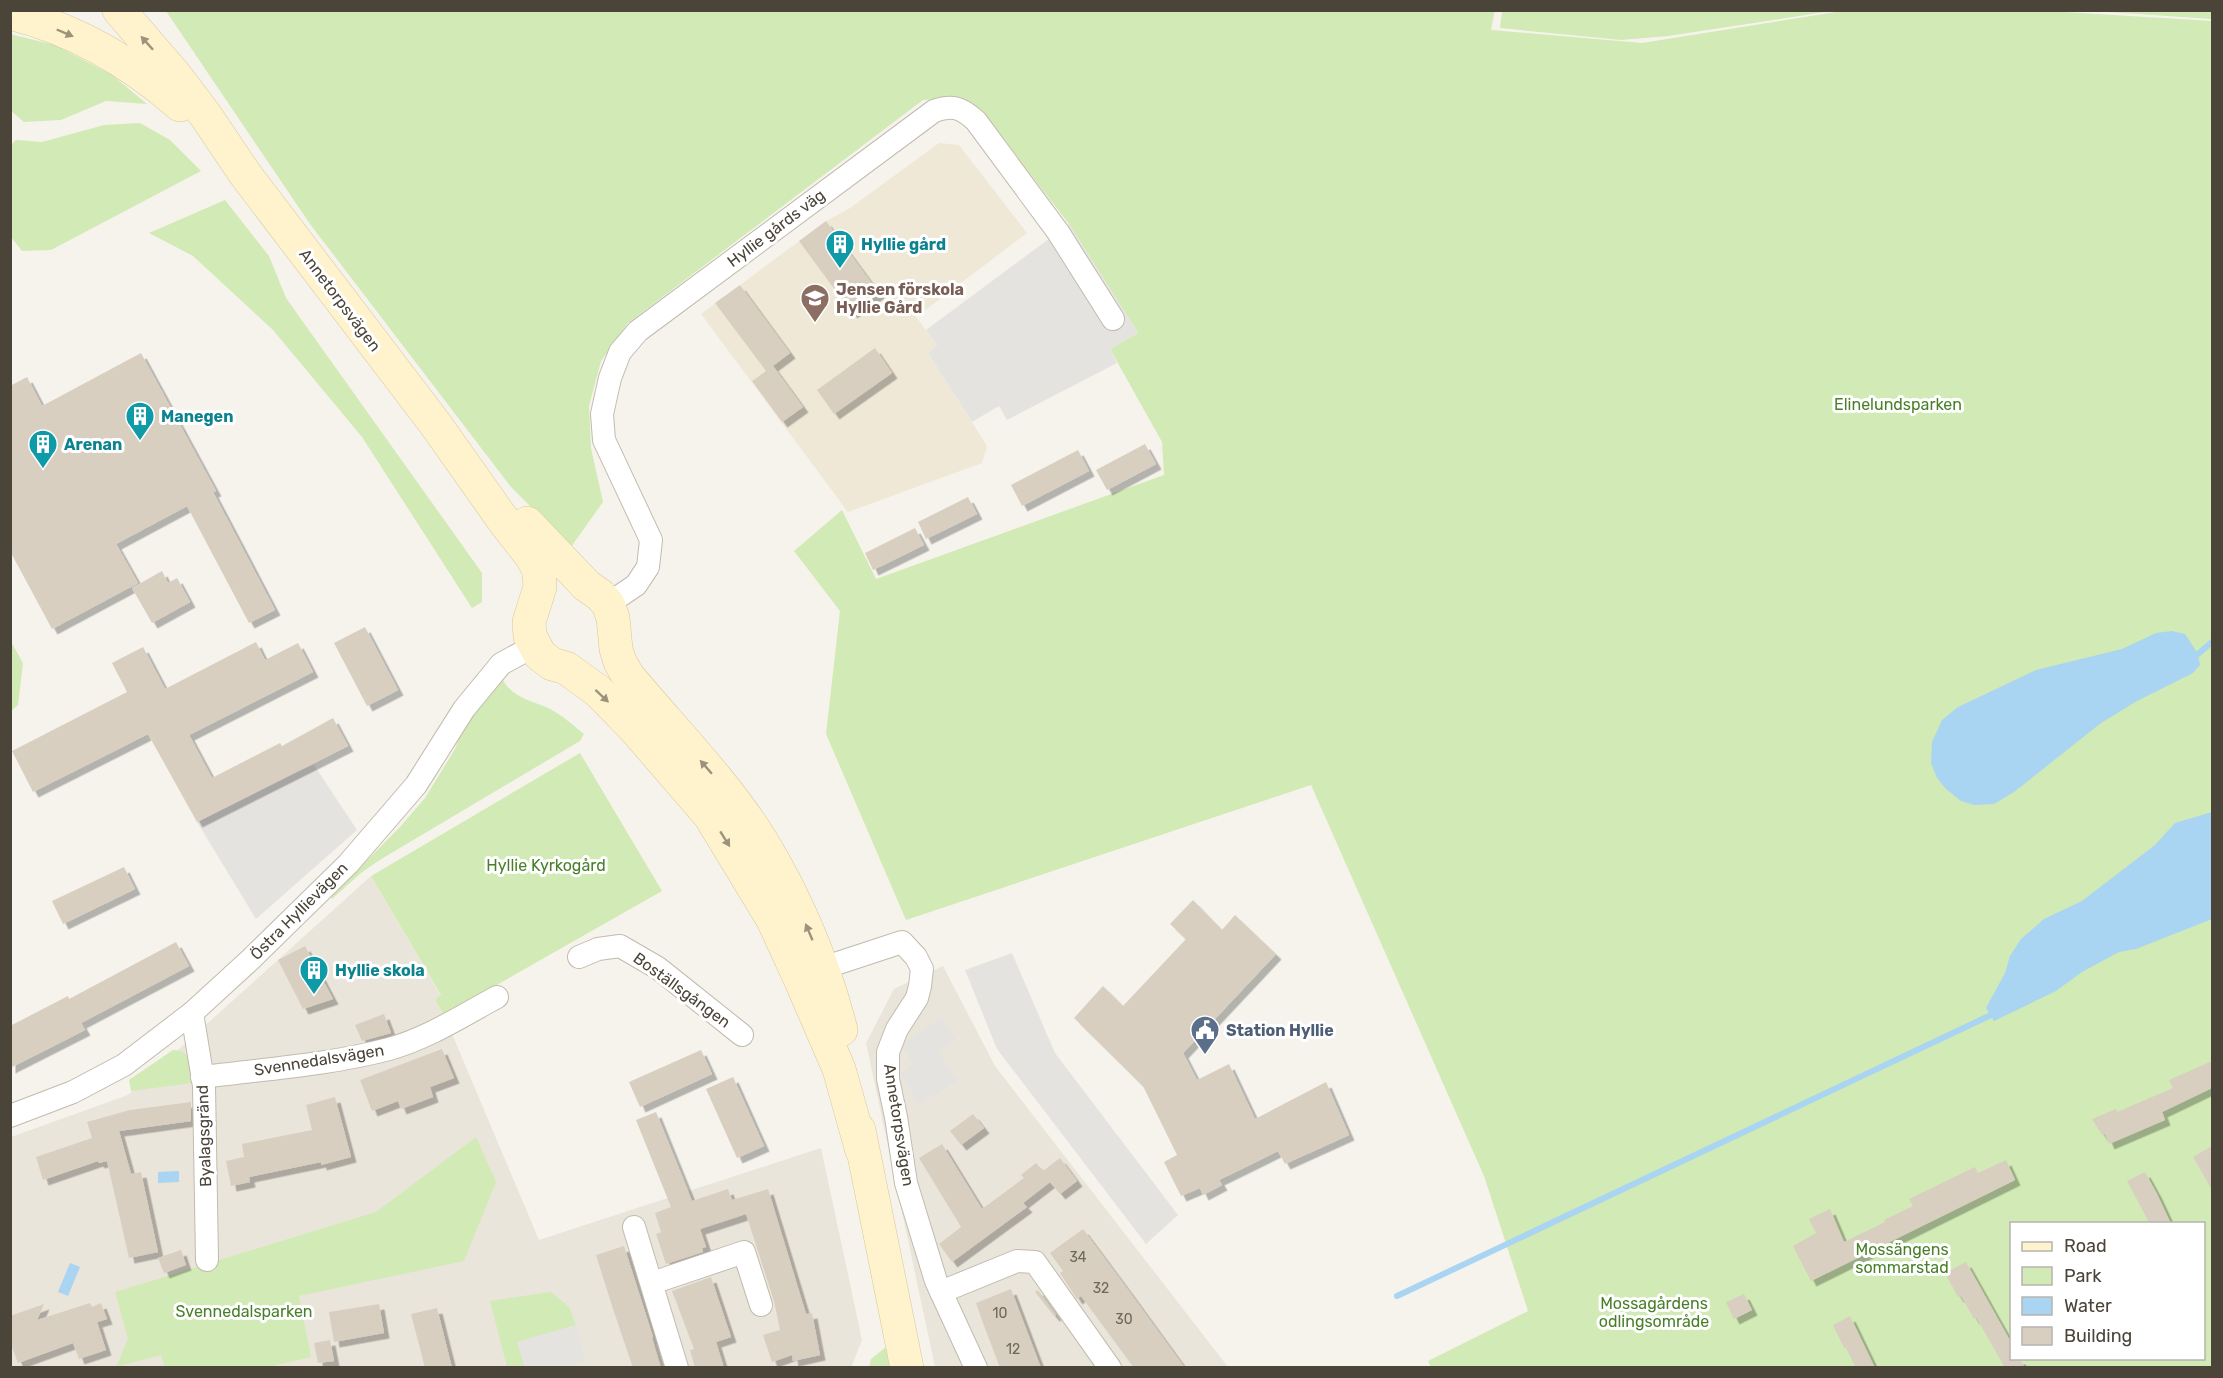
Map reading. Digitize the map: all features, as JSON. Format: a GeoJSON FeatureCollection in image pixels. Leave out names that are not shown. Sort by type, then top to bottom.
{"type":"FeatureCollection","features":[{"type":"Feature","properties":{"kind":"main road","name":"Annetorpsvägen"},"geometry":{"type":"LineString","coordinates":[[119,10],[181,83],[245,174],[436,425],[532,557],[539,571],[540,587],[529,622],[530,636],[534,646]]}},
{"type":"Feature","properties":{"kind":"main road","name":"Annetorpsvägen"},"geometry":{"type":"LineString","coordinates":[[10,13],[32,19],[99,46],[132,66],[188,112],[245,174]]}},
{"type":"Feature","properties":{"kind":"main road","name":"Annetorpsvägen"},"geometry":{"type":"LineString","coordinates":[[436,425],[603,608]]}},
{"type":"Feature","properties":{"kind":"main road"},"geometry":{"type":"LineString","coordinates":[[533,607],[542,595],[558,585],[573,584],[603,608],[620,662],[628,676],[713,776],[761,841],[806,925],[812,975]]}},
{"type":"Feature","properties":{"kind":"main road"},"geometry":{"type":"LineString","coordinates":[[534,646],[540,655],[552,664],[566,668],[581,667],[599,658],[608,646],[603,608]]}},
{"type":"Feature","properties":{"kind":"main road"},"geometry":{"type":"LineString","coordinates":[[566,668],[598,691],[635,729],[710,816],[773,920],[812,975],[850,1064],[862,1151],[907,1368]]}},
{"type":"Feature","properties":{"kind":"street","name":"Hyllie gårds väg"},"geometry":{"type":"LineString","coordinates":[[603,608],[636,585],[648,567],[651,540],[604,440],[602,414],[610,378],[620,352],[638,331],[934,111],[945,107],[956,107],[967,112],[976,121],[1058,232],[1113,319]]}},
{"type":"Feature","properties":{"kind":"street","name":"Östra Hyllievägen"},"geometry":{"type":"LineString","coordinates":[[10,1116],[73,1092],[124,1065],[192,1012],[251,959],[348,864],[416,785],[464,709],[501,664],[534,646]]}},
{"type":"Feature","properties":{"kind":"street","name":"Annetorpsvägen"},"geometry":{"type":"LineString","coordinates":[[812,975],[902,942],[922,969],[917,998],[897,1029],[888,1052],[888,1079],[906,1183],[941,1292],[975,1368]]}},
{"type":"Feature","properties":{"kind":"street","name":"Boställsgången"},"geometry":{"type":"LineString","coordinates":[[579,957],[598,949],[621,946],[658,969],[742,1035]]}},
{"type":"Feature","properties":{"kind":"street","name":"Svennedalsvägen"},"geometry":{"type":"LineString","coordinates":[[202,1077],[332,1061],[391,1048],[434,1032],[497,997]]}},
{"type":"Feature","properties":{"kind":"street","name":"Byalagsgränd"},"geometry":{"type":"LineString","coordinates":[[192,1012],[202,1077],[207,1260]]}},
{"type":"Feature","properties":{"kind":"street"},"geometry":{"type":"LineString","coordinates":[[634,1227],[677,1368]]}},
{"type":"Feature","properties":{"kind":"street"},"geometry":{"type":"LineString","coordinates":[[652,1283],[744,1252],[760,1305]]}},
{"type":"Feature","properties":{"kind":"street"},"geometry":{"type":"LineString","coordinates":[[941,1292],[1017,1261],[1035,1262],[1110,1368]]}},
{"type":"Feature","properties":{"kind":"shaded area","name":"Jensen förskola Hyllie Gård"},"geometry":{"type":"Polygon","coordinates":[[[939,143],[959,145],[1027,233],[916,317],[937,345],[928,353],[987,446],[982,463],[848,512],[701,314],[826,221],[850,208],[939,143]]]}},
{"type":"Feature","properties":{"kind":"shaded area"},"geometry":{"type":"Polygon","coordinates":[[[1069,224],[1138,333],[1110,349],[1117,363],[1007,420],[999,406],[972,422],[928,353],[937,345],[926,330],[1069,224]]]}},
{"type":"Feature","properties":{"kind":"shaded area"},"geometry":{"type":"Polygon","coordinates":[[[314,765],[357,830],[256,919],[197,822],[295,772],[314,765]]]}},
{"type":"Feature","properties":{"kind":"shaded area"},"geometry":{"type":"Polygon","coordinates":[[[371,876],[441,996],[435,1000],[444,1015],[539,1240],[821,1148],[862,1340],[851,1368],[11,1368],[11,1137],[128,1095],[371,876]]]}},
{"type":"Feature","properties":{"kind":"shaded area"},"geometry":{"type":"Polygon","coordinates":[[[1012,953],[1055,1053],[1178,1215],[1146,1244],[997,1049],[965,970],[1012,953]]]}},
{"type":"Feature","properties":{"kind":"shaded area"},"geometry":{"type":"Polygon","coordinates":[[[943,966],[995,1066],[1228,1367],[935,1367],[866,1043],[894,989],[943,966]]]}},
{"type":"Feature","properties":{"kind":"shaded area"},"geometry":{"type":"Polygon","coordinates":[[[942,1018],[955,1040],[938,1051],[957,1081],[919,1104],[900,1073],[914,1064],[901,1044],[942,1018]]]}},
{"type":"Feature","properties":{"kind":"shaded area"},"geometry":{"type":"Polygon","coordinates":[[[576,1325],[586,1361],[564,1367],[525,1367],[517,1342],[576,1325]]]}},
{"type":"Feature","properties":{"kind":"green space"},"geometry":{"type":"Polygon","coordinates":[[[1495,10],[1491,30],[1642,43],[1848,10],[2031,10],[2212,21],[2212,1367],[1431,1367],[1428,1361],[1528,1311],[1484,1176],[1311,785],[906,920],[826,734],[840,611],[794,551],[842,510],[876,579],[1164,475],[1162,442],[1110,349],[1138,333],[1069,224],[979,108],[957,98],[923,100],[628,323],[601,361],[589,406],[591,448],[603,502],[571,547],[511,487],[310,224],[166,11],[1495,10]]]}},
{"type":"Feature","properties":{"kind":"green space"},"geometry":{"type":"Polygon","coordinates":[[[1502,10],[1832,11],[1668,36],[1621,40],[1500,28],[1502,10]]]}},
{"type":"Feature","properties":{"kind":"green space"},"geometry":{"type":"Polygon","coordinates":[[[2093,11],[2212,11],[2212,19],[2093,11]]]}},
{"type":"Feature","properties":{"kind":"green space"},"geometry":{"type":"Polygon","coordinates":[[[10,34],[55,45],[112,75],[147,104],[106,101],[61,120],[24,122],[11,111],[10,34]]]}},
{"type":"Feature","properties":{"kind":"green space"},"geometry":{"type":"Polygon","coordinates":[[[140,123],[170,140],[201,171],[51,250],[22,251],[11,237],[11,145],[16,140],[42,142],[104,125],[140,123]]]}},
{"type":"Feature","properties":{"kind":"green space"},"geometry":{"type":"Polygon","coordinates":[[[225,200],[269,256],[286,298],[482,573],[482,602],[472,608],[362,437],[273,330],[193,256],[149,233],[225,200]]]}},
{"type":"Feature","properties":{"kind":"green space"},"geometry":{"type":"Polygon","coordinates":[[[10,640],[23,663],[18,705],[11,711],[10,640]]]}},
{"type":"Feature","properties":{"kind":"green space"},"geometry":{"type":"Polygon","coordinates":[[[503,680],[517,695],[550,709],[572,724],[584,734],[580,741],[378,861],[332,899],[331,897],[400,827],[425,798],[455,749],[464,724],[503,680]]]}},
{"type":"Feature","properties":{"kind":"green space","name":"Hyllie Kyrkogård"},"geometry":{"type":"Polygon","coordinates":[[[580,753],[662,891],[444,1015],[435,1000],[441,995],[371,876],[580,753]]]}},
{"type":"Feature","properties":{"kind":"green space"},"geometry":{"type":"Polygon","coordinates":[[[173,1050],[187,1056],[191,1066],[192,1083],[131,1091],[129,1080],[173,1050]]]}},
{"type":"Feature","properties":{"kind":"green space","name":"Svennedalsparken"},"geometry":{"type":"Polygon","coordinates":[[[476,1137],[496,1182],[464,1261],[299,1296],[311,1357],[268,1367],[165,1368],[161,1355],[116,1367],[128,1339],[115,1292],[376,1212],[476,1137]]]}},
{"type":"Feature","properties":{"kind":"green space"},"geometry":{"type":"Polygon","coordinates":[[[551,1292],[569,1307],[576,1325],[517,1342],[525,1367],[507,1367],[490,1301],[551,1292]]]}},
{"type":"Feature","properties":{"kind":"green space"},"geometry":{"type":"Polygon","coordinates":[[[885,1348],[889,1349],[890,1365],[869,1368],[871,1359],[885,1348]]]}},
{"type":"Feature","properties":{"kind":"water"},"geometry":{"type":"Polygon","coordinates":[[[2172,631],[2185,634],[2198,654],[2200,665],[2193,673],[2137,701],[2101,723],[2014,792],[1994,804],[1974,805],[1961,801],[1937,778],[1931,763],[1932,742],[1942,720],[1958,707],[2036,670],[2122,649],[2156,633],[2172,631]]]}},
{"type":"Feature","properties":{"kind":"water"},"geometry":{"type":"Polygon","coordinates":[[[2212,812],[2212,919],[2136,949],[2119,952],[2082,972],[2056,991],[1994,1021],[1986,1008],[2005,973],[2010,956],[2021,939],[2044,919],[2082,901],[2155,845],[2175,823],[2212,812]]]}},
{"type":"Feature","properties":{"kind":"water"},"geometry":{"type":"Polygon","coordinates":[[[179,1171],[179,1182],[158,1183],[158,1172],[179,1171]]]}},
{"type":"Feature","properties":{"kind":"water"},"geometry":{"type":"Polygon","coordinates":[[[70,1263],[80,1267],[68,1296],[58,1292],[70,1263]]]}},
{"type":"Feature","properties":{"kind":"building","name":"Hyllie gård"},"geometry":{"type":"Polygon","coordinates":[[[826,221],[879,293],[852,313],[799,241],[826,221]]]}},
{"type":"Feature","properties":{"kind":"building"},"geometry":{"type":"Polygon","coordinates":[[[740,285],[790,353],[766,371],[715,303],[740,285]]]}},
{"type":"Feature","properties":{"kind":"building"},"geometry":{"type":"Polygon","coordinates":[[[875,348],[892,373],[834,414],[817,390],[875,348]]]}},
{"type":"Feature","properties":{"kind":"building"},"geometry":{"type":"Polygon","coordinates":[[[141,353],[216,491],[213,492],[275,610],[249,623],[187,506],[116,544],[138,583],[52,629],[10,551],[10,386],[27,377],[42,406],[141,353]]]}},
{"type":"Feature","properties":{"kind":"building"},"geometry":{"type":"Polygon","coordinates":[[[773,366],[803,407],[782,422],[752,381],[773,366]]]}},
{"type":"Feature","properties":{"kind":"building"},"geometry":{"type":"Polygon","coordinates":[[[1145,444],[1156,464],[1107,490],[1096,470],[1145,444]]]}},
{"type":"Feature","properties":{"kind":"building"},"geometry":{"type":"Polygon","coordinates":[[[1078,450],[1089,471],[1022,506],[1011,485],[1078,450]]]}},
{"type":"Feature","properties":{"kind":"building"},"geometry":{"type":"Polygon","coordinates":[[[968,497],[977,514],[926,539],[918,522],[968,497]]]}},
{"type":"Feature","properties":{"kind":"building"},"geometry":{"type":"Polygon","coordinates":[[[915,528],[924,545],[873,570],[865,553],[915,528]]]}},
{"type":"Feature","properties":{"kind":"building"},"geometry":{"type":"Polygon","coordinates":[[[162,571],[168,583],[177,578],[190,602],[152,623],[132,588],[162,571]]]}},
{"type":"Feature","properties":{"kind":"building"},"geometry":{"type":"Polygon","coordinates":[[[365,627],[398,690],[367,706],[334,643],[365,627]]]}},
{"type":"Feature","properties":{"kind":"building"},"geometry":{"type":"Polygon","coordinates":[[[256,642],[265,660],[298,643],[313,672],[189,735],[212,778],[280,743],[282,746],[333,718],[348,746],[197,822],[148,734],[33,792],[12,751],[127,692],[112,663],[143,647],[165,689],[256,642]]]}},
{"type":"Feature","properties":{"kind":"building"},"geometry":{"type":"Polygon","coordinates":[[[124,867],[135,889],[63,924],[52,901],[124,867]]]}},
{"type":"Feature","properties":{"kind":"building"},"geometry":{"type":"Polygon","coordinates":[[[1193,900],[1222,930],[1235,915],[1276,954],[1183,1053],[1197,1080],[1229,1064],[1255,1119],[1326,1082],[1349,1135],[1285,1164],[1278,1151],[1219,1180],[1222,1185],[1203,1195],[1200,1188],[1181,1196],[1164,1162],[1177,1155],[1143,1086],[1074,1018],[1103,986],[1123,1006],[1186,939],[1170,924],[1193,900]]]}},
{"type":"Feature","properties":{"kind":"building"},"geometry":{"type":"Polygon","coordinates":[[[176,942],[189,966],[81,1023],[85,1030],[10,1068],[10,1026],[68,996],[69,999],[176,942]]]}},
{"type":"Feature","properties":{"kind":"building"},"geometry":{"type":"Polygon","coordinates":[[[305,946],[333,999],[303,1009],[278,960],[305,946]]]}},
{"type":"Feature","properties":{"kind":"building"},"geometry":{"type":"Polygon","coordinates":[[[384,1014],[391,1033],[362,1041],[355,1025],[384,1014]]]}},
{"type":"Feature","properties":{"kind":"building"},"geometry":{"type":"Polygon","coordinates":[[[442,1049],[454,1078],[430,1087],[433,1097],[401,1109],[398,1101],[372,1111],[360,1080],[442,1049]]]}},
{"type":"Feature","properties":{"kind":"building"},"geometry":{"type":"Polygon","coordinates":[[[701,1050],[712,1074],[640,1107],[629,1082],[701,1050]]]}},
{"type":"Feature","properties":{"kind":"building"},"geometry":{"type":"Polygon","coordinates":[[[2212,1061],[2212,1088],[2162,1112],[2165,1120],[2109,1144],[2105,1134],[2102,1135],[2092,1119],[2116,1109],[2117,1112],[2173,1088],[2169,1080],[2212,1061]]]}},
{"type":"Feature","properties":{"kind":"building"},"geometry":{"type":"Polygon","coordinates":[[[733,1077],[764,1146],[737,1158],[706,1089],[733,1077]]]}},
{"type":"Feature","properties":{"kind":"building"},"geometry":{"type":"Polygon","coordinates":[[[335,1097],[351,1157],[321,1165],[321,1162],[249,1177],[250,1182],[231,1186],[226,1161],[244,1157],[242,1144],[312,1130],[306,1105],[335,1097]]]}},
{"type":"Feature","properties":{"kind":"building"},"geometry":{"type":"Polygon","coordinates":[[[191,1102],[191,1121],[119,1131],[131,1174],[141,1172],[158,1252],[129,1258],[107,1161],[99,1163],[98,1161],[43,1180],[36,1157],[92,1138],[87,1122],[130,1110],[191,1102]]]}},
{"type":"Feature","properties":{"kind":"building"},"geometry":{"type":"Polygon","coordinates":[[[656,1112],[692,1201],[728,1189],[732,1200],[768,1189],[806,1314],[812,1313],[820,1355],[793,1361],[792,1355],[772,1362],[763,1335],[780,1330],[774,1301],[746,1214],[700,1229],[706,1247],[702,1248],[703,1252],[666,1264],[656,1234],[661,1232],[655,1213],[671,1207],[636,1120],[656,1112]]]}},
{"type":"Feature","properties":{"kind":"building"},"geometry":{"type":"Polygon","coordinates":[[[973,1114],[984,1128],[961,1145],[950,1131],[973,1114]]]}},
{"type":"Feature","properties":{"kind":"building"},"geometry":{"type":"Polygon","coordinates":[[[942,1144],[982,1209],[1024,1178],[1021,1175],[1036,1163],[1043,1171],[1060,1158],[1077,1181],[1060,1194],[1050,1182],[1023,1203],[1027,1207],[952,1262],[939,1244],[961,1227],[919,1158],[942,1144]]]}},
{"type":"Feature","properties":{"kind":"building"},"geometry":{"type":"Polygon","coordinates":[[[2212,1146],[2212,1190],[2193,1157],[2212,1146]]]}},
{"type":"Feature","properties":{"kind":"building"},"geometry":{"type":"Polygon","coordinates":[[[2006,1160],[2015,1180],[1811,1281],[1793,1246],[1816,1233],[1809,1219],[1830,1209],[1844,1242],[1913,1206],[1909,1199],[1975,1167],[1978,1173],[2006,1160]]]}},
{"type":"Feature","properties":{"kind":"building"},"geometry":{"type":"Polygon","coordinates":[[[2145,1172],[2170,1222],[2149,1222],[2127,1181],[2145,1172]]]}},
{"type":"Feature","properties":{"kind":"building"},"geometry":{"type":"Polygon","coordinates":[[[1083,1229],[1185,1368],[1134,1368],[1081,1296],[1077,1299],[1060,1273],[1063,1271],[1050,1253],[1083,1229]]]}},
{"type":"Feature","properties":{"kind":"building"},"geometry":{"type":"Polygon","coordinates":[[[624,1246],[661,1368],[633,1368],[596,1255],[624,1246]]]}},
{"type":"Feature","properties":{"kind":"building"},"geometry":{"type":"Polygon","coordinates":[[[181,1250],[186,1265],[164,1273],[158,1258],[181,1250]]]}},
{"type":"Feature","properties":{"kind":"building"},"geometry":{"type":"Polygon","coordinates":[[[1966,1262],[2010,1340],[2010,1360],[2021,1360],[2025,1368],[2005,1368],[1976,1317],[1974,1319],[1961,1296],[1958,1297],[1945,1273],[1966,1262]]]}},
{"type":"Feature","properties":{"kind":"building"},"geometry":{"type":"Polygon","coordinates":[[[711,1277],[731,1337],[716,1342],[724,1368],[695,1368],[690,1350],[694,1349],[672,1291],[711,1277]]]}},
{"type":"Feature","properties":{"kind":"building"},"geometry":{"type":"Polygon","coordinates":[[[1011,1289],[1041,1368],[1000,1368],[976,1303],[1011,1289]]]}},
{"type":"Feature","properties":{"kind":"building"},"geometry":{"type":"Polygon","coordinates":[[[1038,1290],[1056,1315],[1054,1316],[1035,1292],[1038,1290]]]}},
{"type":"Feature","properties":{"kind":"building"},"geometry":{"type":"Polygon","coordinates":[[[1744,1294],[1752,1310],[1734,1319],[1726,1302],[1744,1294]]]}},
{"type":"Feature","properties":{"kind":"building"},"geometry":{"type":"Polygon","coordinates":[[[90,1303],[92,1307],[101,1303],[107,1319],[97,1322],[106,1350],[79,1359],[73,1343],[18,1363],[10,1342],[10,1316],[44,1304],[37,1320],[90,1303]]]}},
{"type":"Feature","properties":{"kind":"building"},"geometry":{"type":"Polygon","coordinates":[[[379,1304],[384,1333],[334,1342],[329,1312],[379,1304]]]}},
{"type":"Feature","properties":{"kind":"building"},"geometry":{"type":"Polygon","coordinates":[[[437,1308],[452,1368],[425,1368],[411,1314],[437,1308]]]}},
{"type":"Feature","properties":{"kind":"building"},"geometry":{"type":"Polygon","coordinates":[[[1850,1316],[1875,1368],[1856,1368],[1844,1348],[1833,1325],[1850,1316]]]}},
{"type":"Feature","properties":{"kind":"building"},"geometry":{"type":"Polygon","coordinates":[[[330,1340],[334,1361],[318,1363],[314,1343],[330,1340]]]}},
{"type":"Feature","properties":{"kind":"waterway"},"geometry":{"type":"LineString","coordinates":[[2198,654],[2212,642]]}},
{"type":"Feature","properties":{"kind":"waterway"},"geometry":{"type":"LineString","coordinates":[[1397,1296],[1991,1015]]}},
{"type":"Feature","properties":{"kind":"place","name":"Hyllie gård"},"geometry":{"type":"Point","coordinates":[840,270]}},
{"type":"Feature","properties":{"kind":"place","name":"Jensen förskola Hyllie Gård"},"geometry":{"type":"Point","coordinates":[815,324]}},
{"type":"Feature","properties":{"kind":"place","name":"Manegen"},"geometry":{"type":"Point","coordinates":[140,442]}},
{"type":"Feature","properties":{"kind":"place","name":"Arenan"},"geometry":{"type":"Point","coordinates":[43,470]}},
{"type":"Feature","properties":{"kind":"place","name":"Hyllie skola"},"geometry":{"type":"Point","coordinates":[314,996]}},
{"type":"Feature","properties":{"kind":"place","name":"Station Hyllie"},"geometry":{"type":"Point","coordinates":[1205,1056]}},
{"type":"Feature","properties":{"kind":"park label","name":"Elinelundsparken"},"geometry":{"type":"Point","coordinates":[1898,404]}},
{"type":"Feature","properties":{"kind":"park label","name":"Mossängens sommarstad"},"geometry":{"type":"Point","coordinates":[1902,1258]}},
{"type":"Feature","properties":{"kind":"park label","name":"Mossagårdens odlingsområde"},"geometry":{"type":"Point","coordinates":[1654,1312]}}]}
